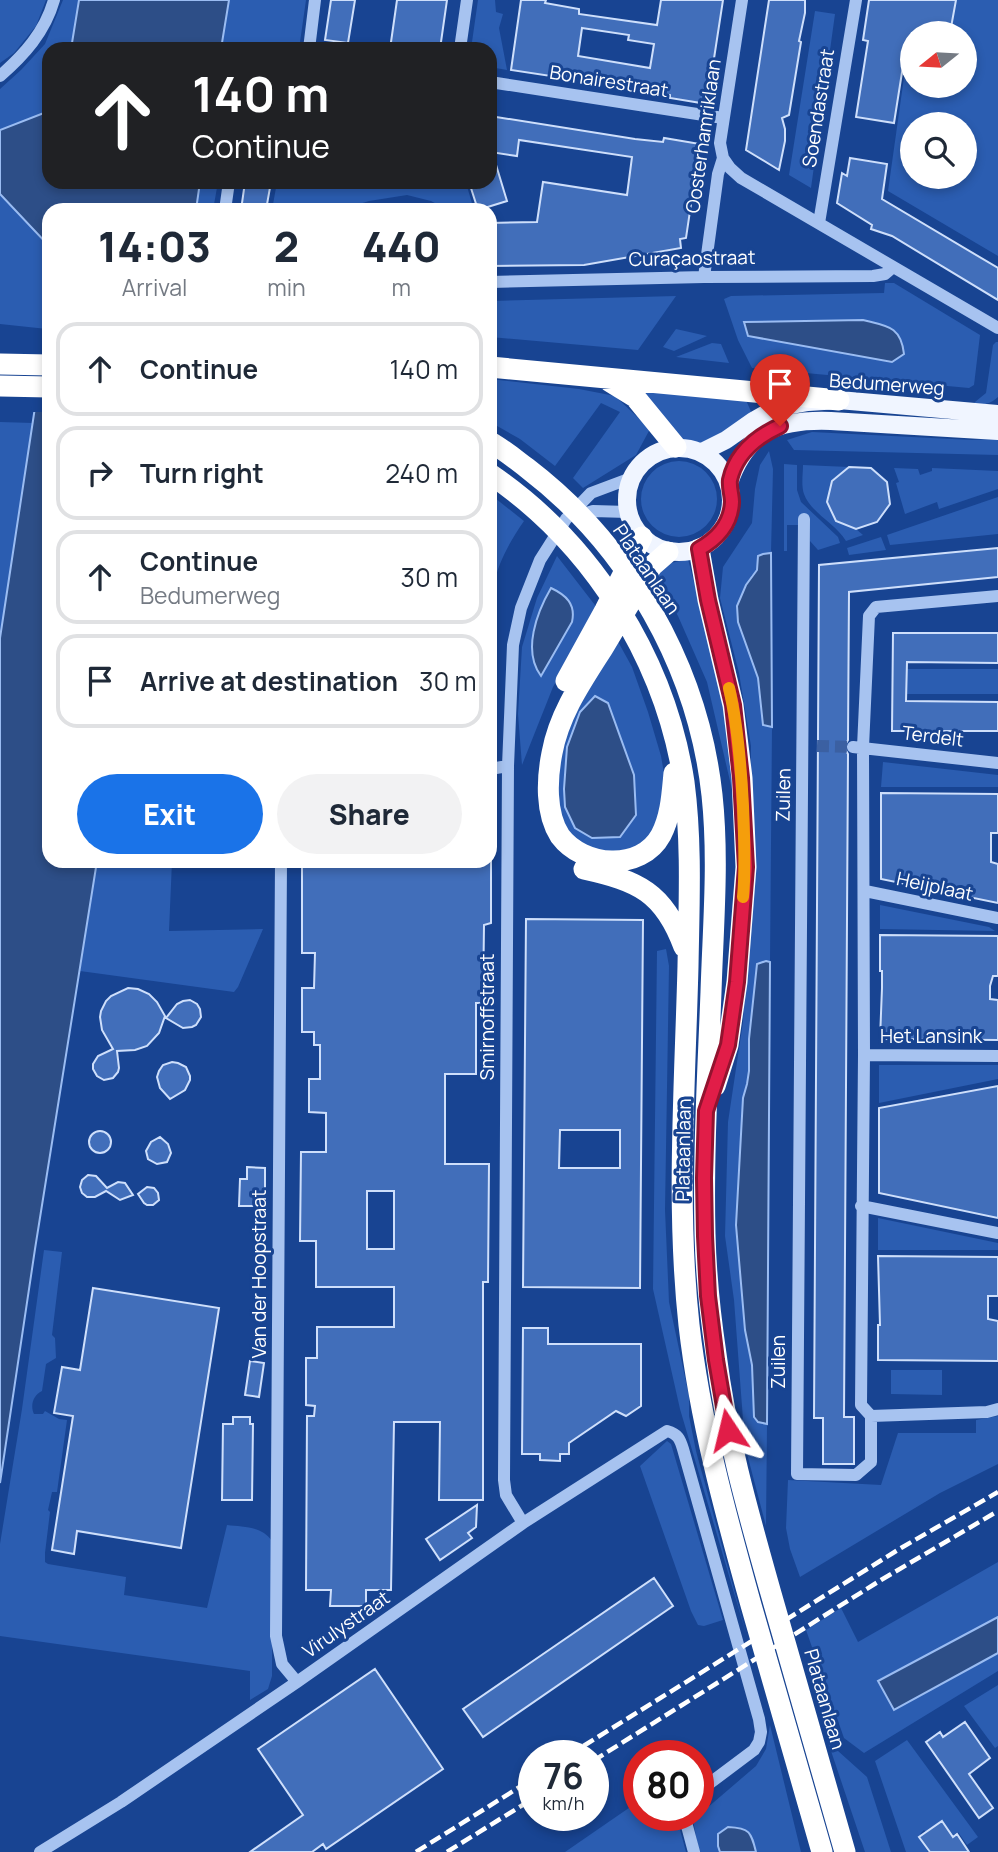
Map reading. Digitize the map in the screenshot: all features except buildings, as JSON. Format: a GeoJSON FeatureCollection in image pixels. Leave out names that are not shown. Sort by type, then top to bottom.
{"type":"FeatureCollection","features":[{"type":"Feature","properties":{"kind":"highway"},"geometry":{"type":"LineString","coordinates":[[0,364],[42,365]]}},
{"type":"Feature","properties":{"kind":"highway"},"geometry":{"type":"LineString","coordinates":[[497,368],[839,400]]}},
{"type":"Feature","properties":{"kind":"highway"},"geometry":{"type":"LineString","coordinates":[[602,377],[635,397],[676,447]]}},
{"type":"Feature","properties":{"kind":"highway"},"geometry":{"type":"LineString","coordinates":[[0,386],[42,387]]}},
{"type":"Feature","properties":{"kind":"highway","name":"Plataanlaan"},"geometry":{"type":"LineString","coordinates":[[497,447],[544,481],[569,504],[614,555],[652,611],[679,668],[695,713],[705,753],[715,831],[705,1224],[708,1296],[716,1360],[728,1430],[744,1498],[845,1852]]}},
{"type":"Feature","properties":{"kind":"highway","name":"Plataanlaan"},"geometry":{"type":"LineString","coordinates":[[497,479],[530,504],[557,530],[612,597],[636,639],[662,698],[677,750],[689,843],[682,1207],[685,1282],[694,1360],[702,1413],[719,1489],[822,1852]]}},
{"type":"Feature","properties":{"kind":"highway"},"geometry":{"type":"LineString","coordinates":[[642,537],[606,610],[561,691],[544,729],[536,765],[537,807],[549,842],[565,860],[578,868],[639,886],[662,904],[677,928],[688,958]]}},
{"type":"Feature","properties":{"kind":"highway"},"geometry":{"type":"LineString","coordinates":[[699,549],[733,705],[741,778],[746,867],[737,982],[728,1045],[706,1111]]}},
{"type":"Feature","properties":{"kind":"highway"},"geometry":{"type":"LineString","coordinates":[[668,552],[652,566],[561,719],[552,753],[548,786],[551,812],[560,836],[578,852],[600,860],[625,860],[648,849],[660,836],[670,809],[677,750]]}},
{"type":"Feature","properties":{"kind":"main road","name":"Bedumerweg"},"geometry":{"type":"LineString","coordinates":[[702,452],[769,412],[808,402],[839,400],[998,414]]}},
{"type":"Feature","properties":{"kind":"main road","name":"Bedumerweg"},"geometry":{"type":"LineString","coordinates":[[729,483],[740,456],[747,447],[766,432],[795,422],[810,420],[998,431]]}},
{"type":"Feature","properties":{"kind":"main road"},"geometry":{"type":"LineString","coordinates":[[676,447],[702,452],[720,467],[729,483],[732,504],[727,523],[716,538],[699,549],[668,552],[642,537],[634,527],[626,496],[631,478],[642,463],[658,452],[676,447]]}},
{"type":"Feature","properties":{"kind":"street"},"geometry":{"type":"LineString","coordinates":[[0,76],[21,58],[38,35],[54,0]]}},
{"type":"Feature","properties":{"kind":"street"},"geometry":{"type":"LineString","coordinates":[[310,42],[316,0]]}},
{"type":"Feature","properties":{"kind":"street"},"geometry":{"type":"LineString","coordinates":[[461,42],[467,0]]}},
{"type":"Feature","properties":{"kind":"street","name":"Oosterhamriklaan"},"geometry":{"type":"LineString","coordinates":[[704,277],[718,174],[723,158],[720,143],[723,118],[742,0]]}},
{"type":"Feature","properties":{"kind":"street","name":"Soendastraat"},"geometry":{"type":"LineString","coordinates":[[819,223],[856,0]]}},
{"type":"Feature","properties":{"kind":"street","name":"Bonairestraat"},"geometry":{"type":"LineString","coordinates":[[497,83],[723,118]]}},
{"type":"Feature","properties":{"kind":"street"},"geometry":{"type":"LineString","coordinates":[[723,158],[741,178],[998,328]]}},
{"type":"Feature","properties":{"kind":"street","name":"Curaçaostraat"},"geometry":{"type":"LineString","coordinates":[[497,282],[873,276],[885,274],[892,268]]}},
{"type":"Feature","properties":{"kind":"street","name":"Smirnoffstraat"},"geometry":{"type":"LineString","coordinates":[[523,1523],[506,1495],[504,1479],[508,766],[513,645],[521,608],[540,560],[566,519],[591,493],[631,478]]}},
{"type":"Feature","properties":{"kind":"street"},"geometry":{"type":"LineString","coordinates":[[566,519],[593,511],[628,512]]}},
{"type":"Feature","properties":{"kind":"street","name":"Zuilen"},"geometry":{"type":"LineString","coordinates":[[804,519],[810,746],[797,1474],[856,1475],[871,1462],[871,1416],[861,1405],[864,891],[858,747],[869,616],[876,607],[998,596]]}},
{"type":"Feature","properties":{"kind":"street","name":"Terdelt"},"geometry":{"type":"LineString","coordinates":[[858,747],[998,763]]}},
{"type":"Feature","properties":{"kind":"street"},"geometry":{"type":"LineString","coordinates":[[497,768],[508,766]]}},
{"type":"Feature","properties":{"kind":"street","name":"Van der Hoopstraat"},"geometry":{"type":"LineString","coordinates":[[281,868],[276,1636],[282,1664],[297,1682]]}},
{"type":"Feature","properties":{"kind":"street","name":"Heijplaat"},"geometry":{"type":"LineString","coordinates":[[864,891],[998,918]]}},
{"type":"Feature","properties":{"kind":"street","name":"Het Lansink"},"geometry":{"type":"LineString","coordinates":[[864,1055],[998,1056]]}},
{"type":"Feature","properties":{"kind":"street"},"geometry":{"type":"LineString","coordinates":[[861,1206],[998,1233]]}},
{"type":"Feature","properties":{"kind":"street"},"geometry":{"type":"LineString","coordinates":[[871,1416],[987,1412],[998,1409]]}},
{"type":"Feature","properties":{"kind":"street","name":"Virulystraat"},"geometry":{"type":"LineString","coordinates":[[40,1852],[121,1802],[523,1523],[667,1431],[679,1437],[683,1449],[752,1690],[761,1732],[754,1750],[714,1780]]}},
{"type":"Feature","properties":{"kind":"street"},"geometry":{"type":"LineString","coordinates":[[688,1831],[694,1852]]}},
{"type":"Feature","properties":{"kind":"shaded area"},"geometry":{"type":"Polygon","coordinates":[[[0,0],[46,0],[36,26],[14,53],[0,63],[0,0]]]}},
{"type":"Feature","properties":{"kind":"shaded area"},"geometry":{"type":"Polygon","coordinates":[[[63,0],[79,0],[72,42],[46,42],[63,0]]]}},
{"type":"Feature","properties":{"kind":"shaded area"},"geometry":{"type":"Polygon","coordinates":[[[79,0],[229,0],[222,42],[72,42],[79,0]]]}},
{"type":"Feature","properties":{"kind":"shaded area"},"geometry":{"type":"Polygon","coordinates":[[[229,0],[306,0],[300,42],[222,42],[229,0]]]}},
{"type":"Feature","properties":{"kind":"shaded area"},"geometry":{"type":"Polygon","coordinates":[[[478,0],[495,0],[496,12],[503,14],[499,28],[507,70],[497,68],[497,42],[472,42],[478,0]]]}},
{"type":"Feature","properties":{"kind":"shaded area"},"geometry":{"type":"Polygon","coordinates":[[[926,0],[998,0],[998,256],[888,191],[901,98],[977,98],[977,21],[923,21],[926,0]]]}},
{"type":"Feature","properties":{"kind":"shaded area"},"geometry":{"type":"Polygon","coordinates":[[[815,11],[835,14],[811,188],[789,175],[815,11]]]}},
{"type":"Feature","properties":{"kind":"shaded area"},"geometry":{"type":"Polygon","coordinates":[[[42,47],[42,114],[0,130],[0,89],[42,47]]]}},
{"type":"Feature","properties":{"kind":"shaded area"},"geometry":{"type":"Polygon","coordinates":[[[42,114],[42,189],[199,189],[197,203],[42,203],[42,239],[0,194],[0,130],[42,114]]]}},
{"type":"Feature","properties":{"kind":"shaded area"},"geometry":{"type":"Polygon","coordinates":[[[199,189],[217,189],[214,203],[197,203],[199,189]]]}},
{"type":"Feature","properties":{"kind":"shaded area"},"geometry":{"type":"Polygon","coordinates":[[[276,189],[468,189],[472,203],[435,203],[407,195],[363,203],[273,203],[276,189]]]}},
{"type":"Feature","properties":{"kind":"shaded area"},"geometry":{"type":"Polygon","coordinates":[[[0,194],[42,239],[42,328],[0,324],[0,194]]]}},
{"type":"Feature","properties":{"kind":"shaded area"},"geometry":{"type":"Polygon","coordinates":[[[885,283],[894,283],[980,335],[974,385],[969,388],[752,368],[738,340],[724,299],[731,296],[884,293],[885,283]]]}},
{"type":"Feature","properties":{"kind":"shaded area"},"geometry":{"type":"Polygon","coordinates":[[[676,296],[638,350],[497,338],[497,301],[676,296]]]}},
{"type":"Feature","properties":{"kind":"shaded area"},"geometry":{"type":"Polygon","coordinates":[[[863,320],[886,326],[896,333],[904,354],[892,362],[748,336],[744,322],[863,320]]]}},
{"type":"Feature","properties":{"kind":"shaded area"},"geometry":{"type":"Polygon","coordinates":[[[676,329],[707,336],[674,351],[663,347],[676,329]]]}},
{"type":"Feature","properties":{"kind":"shaded area"},"geometry":{"type":"Polygon","coordinates":[[[996,342],[998,397],[989,403],[973,406],[986,393],[993,345],[996,342]]]}},
{"type":"Feature","properties":{"kind":"shaded area"},"geometry":{"type":"Polygon","coordinates":[[[712,343],[721,344],[729,363],[676,357],[712,343]]]}},
{"type":"Feature","properties":{"kind":"shaded area"},"geometry":{"type":"Polygon","coordinates":[[[42,361],[42,868],[96,868],[0,1483],[0,638],[42,361]]]}},
{"type":"Feature","properties":{"kind":"shaded area"},"geometry":{"type":"Polygon","coordinates":[[[497,380],[615,396],[650,429],[636,455],[583,488],[573,478],[620,412],[601,403],[555,466],[520,439],[497,426],[497,380]]]}},
{"type":"Feature","properties":{"kind":"shaded area"},"geometry":{"type":"Polygon","coordinates":[[[635,388],[745,398],[753,416],[701,444],[681,439],[635,388]]]}},
{"type":"Feature","properties":{"kind":"shaded area"},"geometry":{"type":"Polygon","coordinates":[[[0,422],[33,423],[0,638],[0,422]]]}},
{"type":"Feature","properties":{"kind":"shaded area"},"geometry":{"type":"Polygon","coordinates":[[[812,432],[998,439],[998,455],[794,450],[787,440],[812,432]]]}},
{"type":"Feature","properties":{"kind":"shaded area"},"geometry":{"type":"Polygon","coordinates":[[[769,451],[773,469],[771,553],[763,554],[757,571],[751,576],[763,725],[772,727],[770,962],[757,964],[749,1039],[749,1071],[743,1098],[736,1225],[745,1330],[762,1424],[767,1424],[766,1526],[745,1446],[734,1300],[725,1236],[728,1122],[743,1022],[751,884],[751,746],[739,673],[720,598],[723,567],[752,523],[760,465],[769,451]]]}},
{"type":"Feature","properties":{"kind":"shaded area"},"geometry":{"type":"Polygon","coordinates":[[[679,461],[694,464],[706,472],[714,484],[717,499],[714,514],[706,526],[694,534],[679,537],[664,534],[652,526],[644,514],[641,499],[644,484],[652,472],[664,464],[679,461]]]}},
{"type":"Feature","properties":{"kind":"shaded area"},"geometry":{"type":"Polygon","coordinates":[[[784,464],[797,465],[797,490],[801,502],[838,537],[840,543],[818,550],[810,541],[810,516],[800,515],[800,525],[787,525],[787,551],[784,551],[784,464]]]}},
{"type":"Feature","properties":{"kind":"shaded area"},"geometry":{"type":"Polygon","coordinates":[[[803,465],[849,467],[832,481],[827,502],[837,521],[863,535],[846,541],[812,507],[803,491],[803,465]]]}},
{"type":"Feature","properties":{"kind":"shaded area"},"geometry":{"type":"Polygon","coordinates":[[[894,468],[918,469],[920,475],[932,471],[932,468],[998,471],[998,489],[939,509],[937,502],[905,514],[894,468]]]}},
{"type":"Feature","properties":{"kind":"shaded area"},"geometry":{"type":"Polygon","coordinates":[[[998,497],[998,534],[890,545],[887,535],[998,497]]]}},
{"type":"Feature","properties":{"kind":"shaded area"},"geometry":{"type":"Polygon","coordinates":[[[497,500],[524,521],[497,573],[497,500]]]}},
{"type":"Feature","properties":{"kind":"shaded area"},"geometry":{"type":"Polygon","coordinates":[[[881,537],[886,550],[849,555],[847,548],[881,537]]]}},
{"type":"Feature","properties":{"kind":"shaded area"},"geometry":{"type":"Polygon","coordinates":[[[771,553],[772,727],[763,725],[758,678],[738,622],[737,606],[746,585],[757,570],[758,556],[771,553]]]}},
{"type":"Feature","properties":{"kind":"shaded area"},"geometry":{"type":"Polygon","coordinates":[[[557,556],[598,609],[553,687],[522,765],[518,714],[522,647],[537,598],[557,556]]]}},
{"type":"Feature","properties":{"kind":"shaded area"},"geometry":{"type":"Polygon","coordinates":[[[688,559],[713,656],[725,719],[736,807],[707,682],[678,616],[654,575],[663,565],[688,559]]]}},
{"type":"Feature","properties":{"kind":"shaded area"},"geometry":{"type":"Polygon","coordinates":[[[551,588],[569,601],[573,616],[541,676],[535,666],[532,643],[541,608],[551,588]]]}},
{"type":"Feature","properties":{"kind":"shaded area"},"geometry":{"type":"Polygon","coordinates":[[[616,638],[632,667],[648,712],[666,785],[661,818],[649,838],[636,850],[615,855],[575,842],[561,824],[555,796],[561,742],[616,638]],[[608,704],[567,747],[565,807],[636,815],[634,775],[608,704]]]}},
{"type":"Feature","properties":{"kind":"shaded area"},"geometry":{"type":"Polygon","coordinates":[[[907,669],[998,669],[998,694],[907,694],[907,669]]]}},
{"type":"Feature","properties":{"kind":"shaded area"},"geometry":{"type":"Polygon","coordinates":[[[595,696],[608,703],[634,775],[636,815],[620,837],[592,838],[575,828],[565,807],[567,747],[580,712],[595,696]]]}},
{"type":"Feature","properties":{"kind":"shaded area"},"geometry":{"type":"Polygon","coordinates":[[[883,762],[998,775],[998,787],[881,787],[883,762]]]}},
{"type":"Feature","properties":{"kind":"shaded area"},"geometry":{"type":"Polygon","coordinates":[[[96,868],[172,868],[169,931],[263,929],[234,992],[80,971],[96,868]]]}},
{"type":"Feature","properties":{"kind":"shaded area"},"geometry":{"type":"Polygon","coordinates":[[[880,905],[989,927],[995,931],[880,929],[880,905]]]}},
{"type":"Feature","properties":{"kind":"shaded area"},"geometry":{"type":"Polygon","coordinates":[[[666,949],[669,966],[665,1210],[669,1302],[689,1396],[689,1416],[696,1451],[747,1637],[680,1409],[653,1289],[657,951],[666,949]]]}},
{"type":"Feature","properties":{"kind":"shaded area"},"geometry":{"type":"Polygon","coordinates":[[[770,962],[767,1424],[758,1422],[754,1417],[752,1365],[745,1330],[736,1225],[743,1098],[749,1071],[749,1039],[757,964],[770,962]]]}},
{"type":"Feature","properties":{"kind":"shaded area"},"geometry":{"type":"Polygon","coordinates":[[[879,1065],[998,1065],[998,1079],[879,1103],[879,1065]]]}},
{"type":"Feature","properties":{"kind":"shaded area"},"geometry":{"type":"Polygon","coordinates":[[[878,1218],[998,1243],[998,1250],[878,1250],[878,1218]]]}},
{"type":"Feature","properties":{"kind":"shaded area"},"geometry":{"type":"Polygon","coordinates":[[[44,1250],[62,1252],[52,1335],[55,1338],[56,1358],[46,1364],[42,1391],[34,1398],[32,1408],[34,1414],[43,1414],[45,1411],[59,1419],[67,1420],[57,1492],[52,1492],[48,1510],[50,1512],[45,1562],[126,1577],[124,1595],[207,1608],[227,1525],[263,1532],[272,1541],[272,1676],[268,1689],[250,1700],[250,1671],[0,1636],[0,1544],[44,1250]]]}},
{"type":"Feature","properties":{"kind":"shaded area"},"geometry":{"type":"Polygon","coordinates":[[[891,1370],[942,1370],[942,1395],[891,1394],[891,1370]]]}},
{"type":"Feature","properties":{"kind":"shaded area"},"geometry":{"type":"Polygon","coordinates":[[[998,1416],[998,1464],[940,1493],[800,1577],[786,1528],[788,1480],[881,1485],[898,1433],[976,1433],[976,1420],[998,1416]]]}},
{"type":"Feature","properties":{"kind":"shaded area"},"geometry":{"type":"Polygon","coordinates":[[[667,1441],[671,1444],[723,1620],[704,1626],[698,1625],[691,1611],[640,1466],[667,1441]]]}},
{"type":"Feature","properties":{"kind":"shaded area"},"geometry":{"type":"Polygon","coordinates":[[[998,1562],[998,1617],[878,1682],[894,1710],[998,1653],[998,1671],[864,1753],[844,1738],[806,1630],[841,1608],[858,1642],[998,1562]]]}},
{"type":"Feature","properties":{"kind":"shaded area"},"geometry":{"type":"Polygon","coordinates":[[[998,1617],[998,1653],[894,1710],[878,1681],[998,1617]]]}},
{"type":"Feature","properties":{"kind":"shaded area"},"geometry":{"type":"Polygon","coordinates":[[[998,1685],[998,1746],[995,1748],[964,1706],[998,1685]]]}},
{"type":"Feature","properties":{"kind":"shaded area"},"geometry":{"type":"Polygon","coordinates":[[[770,1725],[801,1852],[756,1852],[751,1834],[718,1846],[720,1852],[699,1852],[695,1831],[714,1831],[714,1802],[756,1766],[766,1749],[770,1725]]]}},
{"type":"Feature","properties":{"kind":"shaded area"},"geometry":{"type":"Polygon","coordinates":[[[907,1740],[978,1837],[967,1845],[958,1832],[953,1835],[942,1820],[920,1834],[919,1837],[928,1852],[906,1852],[875,1761],[907,1740]]]}},
{"type":"Feature","properties":{"kind":"shaded area"},"geometry":{"type":"Polygon","coordinates":[[[828,1742],[867,1777],[891,1852],[865,1852],[828,1742]]]}},
{"type":"Feature","properties":{"kind":"shaded area"},"geometry":{"type":"Polygon","coordinates":[[[623,1812],[623,1831],[680,1831],[686,1852],[565,1852],[595,1831],[609,1831],[609,1822],[623,1812]]]}},
{"type":"Feature","properties":{"kind":"shaded area"},"geometry":{"type":"Polygon","coordinates":[[[728,1827],[748,1832],[756,1852],[720,1852],[718,1834],[728,1827]]]}},
{"type":"Feature","properties":{"kind":"pier"},"geometry":{"type":"Polygon","coordinates":[[[42,338],[42,412],[31,412],[42,338]]]}},
{"type":"Feature","properties":{"kind":"tunnel"},"geometry":{"type":"LineString","coordinates":[[817,746],[853,747]]}},
{"type":"Feature","properties":{"kind":"railway"},"geometry":{"type":"LineString","coordinates":[[593,1740],[901,1548],[998,1492]]}},
{"type":"Feature","properties":{"kind":"railway"},"geometry":{"type":"LineString","coordinates":[[609,1751],[881,1580],[998,1511]]}},
{"type":"Feature","properties":{"kind":"railway"},"geometry":{"type":"LineString","coordinates":[[416,1852],[518,1788]]}},
{"type":"Feature","properties":{"kind":"railway"},"geometry":{"type":"LineString","coordinates":[[447,1852],[518,1808]]}},
{"type":"Feature","properties":{"kind":"slow traffic"},"geometry":{"type":"LineString","coordinates":[[729,688],[741,778],[746,867],[743,897]]}},
{"type":"Feature","properties":{"kind":"route"},"geometry":{"type":"LineString","coordinates":[[728,1430],[708,1296],[704,1178],[706,1111],[728,1045],[737,982],[746,867],[741,778],[733,705],[699,549],[716,538],[727,523],[732,504],[729,483],[740,456],[756,439],[780,426]]}}]}
